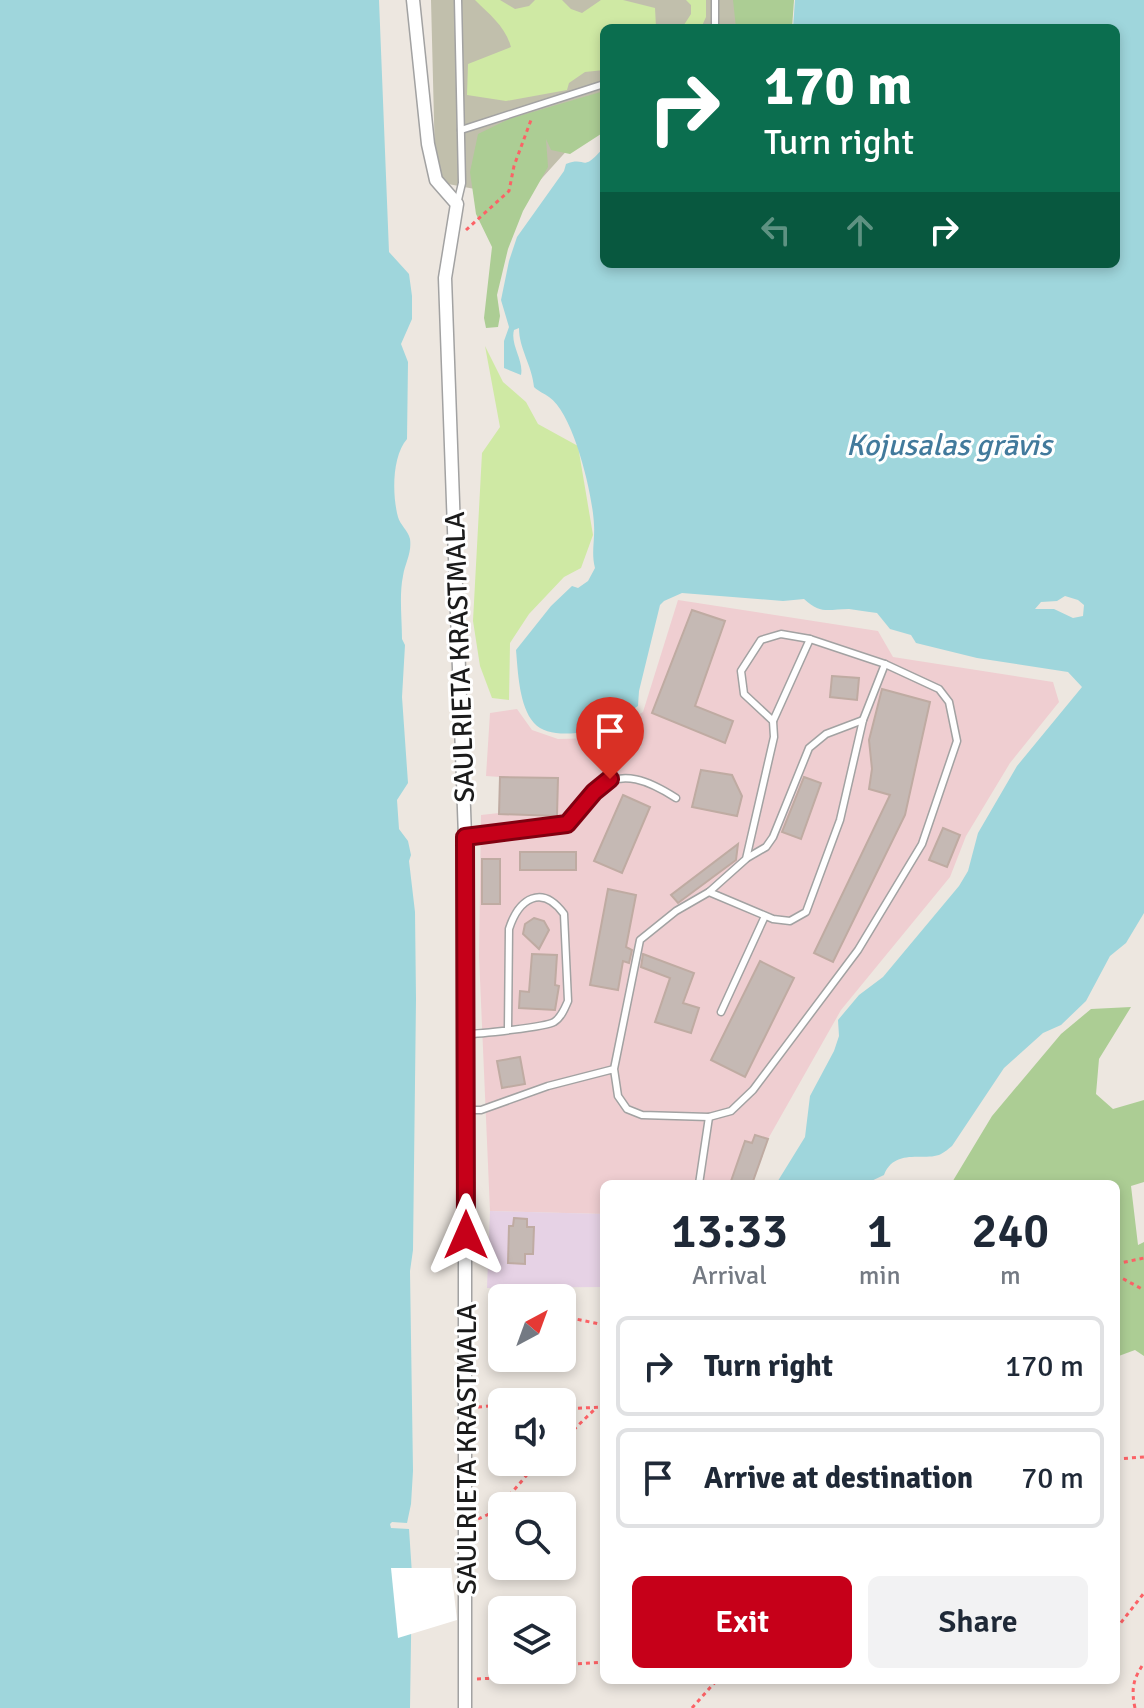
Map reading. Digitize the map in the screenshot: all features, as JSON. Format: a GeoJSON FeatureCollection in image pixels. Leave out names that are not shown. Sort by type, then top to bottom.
{"type":"FeatureCollection","features":[{"type":"Feature","properties":{"kind":"street"},"geometry":{"type":"LineString","coordinates":[[413,0],[433,168],[436,180],[457,204]]}},
{"type":"Feature","properties":{"kind":"street","name":"SAULRIETA KRASTMALA"},"geometry":{"type":"LineString","coordinates":[[457,204],[445,278],[465,837],[465,1708]]}},
{"type":"Feature","properties":{"kind":"lane"},"geometry":{"type":"LineString","coordinates":[[457,204],[462,183],[458,0]]}},
{"type":"Feature","properties":{"kind":"lane"},"geometry":{"type":"LineString","coordinates":[[715,0],[715,24]]}},
{"type":"Feature","properties":{"kind":"lane"},"geometry":{"type":"LineString","coordinates":[[461,130],[600,85]]}},
{"type":"Feature","properties":{"kind":"lane"},"geometry":{"type":"LineString","coordinates":[[773,721],[744,694],[741,671],[761,640],[781,634],[810,639],[885,664],[939,689],[949,702],[957,741],[922,844],[858,950],[753,1090],[731,1111],[709,1117],[642,1115],[627,1109],[618,1096],[614,1069],[640,940],[766,847],[773,837],[809,748],[826,734],[863,720]]}},
{"type":"Feature","properties":{"kind":"lane"},"geometry":{"type":"LineString","coordinates":[[746,859],[771,761],[773,721],[810,639]]}},
{"type":"Feature","properties":{"kind":"lane"},"geometry":{"type":"LineString","coordinates":[[709,892],[765,916],[790,921],[806,912],[840,820],[863,720],[885,664]]}},
{"type":"Feature","properties":{"kind":"lane"},"geometry":{"type":"LineString","coordinates":[[465,837],[567,824],[594,792],[610,779],[632,778],[653,783],[676,798]]}},
{"type":"Feature","properties":{"kind":"lane"},"geometry":{"type":"LineString","coordinates":[[466,1034],[508,1029],[553,1023],[563,1013],[568,1001],[564,914],[557,904],[546,898],[534,897],[522,904],[514,913],[509,929],[508,1029]]}},
{"type":"Feature","properties":{"kind":"lane"},"geometry":{"type":"LineString","coordinates":[[721,1012],[765,916]]}},
{"type":"Feature","properties":{"kind":"lane"},"geometry":{"type":"LineString","coordinates":[[466,1110],[481,1110],[548,1086],[614,1069]]}},
{"type":"Feature","properties":{"kind":"lane"},"geometry":{"type":"LineString","coordinates":[[700,1180],[709,1117]]}},
{"type":"Feature","properties":{"kind":"path"},"geometry":{"type":"LineString","coordinates":[[451,243],[509,191],[514,166],[535,105]]}},
{"type":"Feature","properties":{"kind":"path"},"geometry":{"type":"LineString","coordinates":[[1120,1263],[1144,1258]]}},
{"type":"Feature","properties":{"kind":"path"},"geometry":{"type":"LineString","coordinates":[[1120,1277],[1144,1290]]}},
{"type":"Feature","properties":{"kind":"path"},"geometry":{"type":"LineString","coordinates":[[576,1319],[600,1324]]}},
{"type":"Feature","properties":{"kind":"path"},"geometry":{"type":"LineString","coordinates":[[465,1407],[488,1406]]}},
{"type":"Feature","properties":{"kind":"path"},"geometry":{"type":"LineString","coordinates":[[576,1409],[600,1408]]}},
{"type":"Feature","properties":{"kind":"path"},"geometry":{"type":"LineString","coordinates":[[576,1427],[595,1409]]}},
{"type":"Feature","properties":{"kind":"path"},"geometry":{"type":"LineString","coordinates":[[1120,1459],[1144,1457]]}},
{"type":"Feature","properties":{"kind":"path"},"geometry":{"type":"LineString","coordinates":[[466,1520],[485,1518],[496,1511],[526,1476]]}},
{"type":"Feature","properties":{"kind":"path"},"geometry":{"type":"LineString","coordinates":[[1120,1624],[1144,1593]]}},
{"type":"Feature","properties":{"kind":"path"},"geometry":{"type":"LineString","coordinates":[[576,1664],[600,1662]]}},
{"type":"Feature","properties":{"kind":"path"},"geometry":{"type":"LineString","coordinates":[[1135,1708],[1131,1690],[1144,1663]]}},
{"type":"Feature","properties":{"kind":"path"},"geometry":{"type":"LineString","coordinates":[[465,1679],[488,1678]]}},
{"type":"Feature","properties":{"kind":"path"},"geometry":{"type":"LineString","coordinates":[[692,1708],[713,1684]]}},
{"type":"Feature","properties":{"kind":"shaded area"},"geometry":{"type":"Polygon","coordinates":[[[431,0],[786,0],[783,24],[600,24],[600,133],[571,146],[524,198],[448,184],[439,173],[435,160],[431,0]]]}},
{"type":"Feature","properties":{"kind":"shaded area"},"geometry":{"type":"Polygon","coordinates":[[[678,600],[878,631],[893,657],[1053,682],[1059,702],[1010,763],[966,836],[950,877],[841,1010],[768,1139],[753,1180],[600,1180],[600,1214],[490,1211],[479,956],[481,815],[499,813],[500,777],[486,776],[490,713],[517,709],[532,730],[558,739],[598,738],[643,712],[678,600]]]}},
{"type":"Feature","properties":{"kind":"shaded area"},"geometry":{"type":"Polygon","coordinates":[[[490,1211],[600,1214],[600,1287],[488,1284],[487,1288],[490,1211]]]}},
{"type":"Feature","properties":{"kind":"green space"},"geometry":{"type":"Polygon","coordinates":[[[475,0],[500,0],[515,9],[529,6],[535,0],[562,0],[571,9],[582,13],[601,0],[623,0],[655,8],[656,24],[600,24],[600,70],[585,72],[569,83],[567,90],[506,101],[467,95],[468,64],[511,47],[501,27],[475,0]]]}},
{"type":"Feature","properties":{"kind":"green space"},"geometry":{"type":"Polygon","coordinates":[[[686,0],[706,0],[703,24],[685,24],[691,14],[691,5],[686,0]]]}},
{"type":"Feature","properties":{"kind":"green space"},"geometry":{"type":"Polygon","coordinates":[[[733,0],[794,0],[792,24],[736,24],[733,0]]]}},
{"type":"Feature","properties":{"kind":"green space"},"geometry":{"type":"Polygon","coordinates":[[[600,92],[600,135],[570,154],[551,150],[546,139],[548,167],[523,211],[508,249],[497,295],[498,327],[486,328],[484,318],[492,247],[476,214],[470,172],[478,134],[509,119],[600,92]]]}},
{"type":"Feature","properties":{"kind":"green space"},"geometry":{"type":"Polygon","coordinates":[[[485,346],[503,382],[526,402],[538,424],[578,446],[593,535],[581,568],[564,577],[529,614],[510,643],[509,700],[492,698],[480,666],[473,621],[482,453],[500,427],[485,346]]]}},
{"type":"Feature","properties":{"kind":"green space"},"geometry":{"type":"Polygon","coordinates":[[[1131,1007],[1099,1059],[1096,1094],[1113,1109],[1144,1100],[1144,1182],[1131,1186],[1138,1245],[1144,1242],[1144,1356],[1135,1350],[1120,1356],[1120,1180],[953,1180],[992,1116],[1061,1034],[1091,1009],[1131,1007]]]}},
{"type":"Feature","properties":{"kind":"water"},"geometry":{"type":"Polygon","coordinates":[[[0,0],[379,0],[389,252],[409,274],[412,296],[412,319],[401,344],[408,362],[407,439],[398,455],[394,487],[398,517],[410,544],[401,599],[402,639],[405,645],[402,697],[408,783],[397,800],[399,829],[408,841],[411,855],[409,861],[415,912],[413,1250],[410,1271],[413,1471],[407,1523],[390,1524],[391,1528],[409,1529],[412,1574],[410,1708],[0,1708],[0,0]]]}},
{"type":"Feature","properties":{"kind":"water","name":"Kojusalas grāvis"},"geometry":{"type":"Polygon","coordinates":[[[795,0],[1144,0],[1144,913],[1126,943],[1110,956],[1086,1001],[1061,1025],[1043,1033],[1004,1068],[952,1146],[934,1156],[895,1161],[884,1175],[873,1180],[778,1180],[805,1137],[810,1096],[834,1051],[839,1036],[838,1020],[859,995],[883,977],[959,886],[968,871],[978,833],[1017,766],[1082,687],[1068,672],[977,658],[916,643],[911,635],[890,629],[877,613],[820,609],[804,599],[783,601],[682,593],[660,605],[638,706],[614,722],[589,731],[568,734],[549,732],[534,723],[525,708],[520,688],[516,650],[551,606],[572,586],[578,588],[588,581],[595,568],[594,525],[586,476],[574,437],[558,406],[534,387],[519,328],[514,330],[513,336],[521,375],[504,368],[504,341],[509,327],[501,300],[517,237],[566,164],[587,162],[600,151],[600,268],[1120,268],[1120,24],[793,24],[795,0]],[[1065,596],[1057,601],[1041,602],[1035,609],[1054,609],[1073,618],[1083,616],[1084,605],[1065,596]]]}},
{"type":"Feature","properties":{"kind":"pier"},"geometry":{"type":"Polygon","coordinates":[[[391,1568],[451,1568],[457,1620],[398,1638],[391,1568]]]}},
{"type":"Feature","properties":{"kind":"building"},"geometry":{"type":"Polygon","coordinates":[[[692,610],[725,621],[695,706],[733,721],[725,743],[652,713],[692,610]]]}},
{"type":"Feature","properties":{"kind":"building"},"geometry":{"type":"Polygon","coordinates":[[[832,676],[859,678],[857,700],[830,697],[832,676]]]}},
{"type":"Feature","properties":{"kind":"building"},"geometry":{"type":"Polygon","coordinates":[[[882,689],[930,702],[905,815],[833,962],[814,953],[890,795],[869,789],[872,769],[869,740],[882,689]]]}},
{"type":"Feature","properties":{"kind":"building"},"geometry":{"type":"Polygon","coordinates":[[[701,770],[732,775],[742,796],[737,816],[692,807],[701,770]]]}},
{"type":"Feature","properties":{"kind":"building"},"geometry":{"type":"Polygon","coordinates":[[[500,777],[558,778],[557,816],[499,814],[500,777]]]}},
{"type":"Feature","properties":{"kind":"building"},"geometry":{"type":"Polygon","coordinates":[[[804,777],[821,783],[801,839],[782,832],[804,777]]]}},
{"type":"Feature","properties":{"kind":"building"},"geometry":{"type":"Polygon","coordinates":[[[623,795],[650,807],[622,873],[594,861],[623,795]]]}},
{"type":"Feature","properties":{"kind":"building"},"geometry":{"type":"Polygon","coordinates":[[[943,828],[960,835],[947,867],[929,860],[943,828]]]}},
{"type":"Feature","properties":{"kind":"building"},"geometry":{"type":"Polygon","coordinates":[[[738,844],[736,860],[678,903],[671,895],[738,844]]]}},
{"type":"Feature","properties":{"kind":"building"},"geometry":{"type":"Polygon","coordinates":[[[520,852],[576,852],[576,870],[520,870],[520,852]]]}},
{"type":"Feature","properties":{"kind":"building"},"geometry":{"type":"Polygon","coordinates":[[[482,859],[500,859],[500,904],[482,904],[482,859]]]}},
{"type":"Feature","properties":{"kind":"building"},"geometry":{"type":"Polygon","coordinates":[[[608,889],[636,895],[626,947],[632,950],[629,963],[623,961],[618,990],[590,985],[608,889]]]}},
{"type":"Feature","properties":{"kind":"building"},"geometry":{"type":"Polygon","coordinates":[[[534,918],[544,921],[549,930],[539,949],[523,934],[525,924],[534,918]]]}},
{"type":"Feature","properties":{"kind":"building"},"geometry":{"type":"Polygon","coordinates":[[[532,954],[557,955],[555,985],[559,986],[555,1010],[519,1008],[520,991],[529,992],[532,954]]]}},
{"type":"Feature","properties":{"kind":"building"},"geometry":{"type":"Polygon","coordinates":[[[643,954],[694,973],[683,1003],[699,1008],[691,1033],[655,1022],[670,978],[641,967],[643,954]]]}},
{"type":"Feature","properties":{"kind":"building"},"geometry":{"type":"Polygon","coordinates":[[[760,961],[794,978],[745,1077],[711,1060],[760,961]]]}},
{"type":"Feature","properties":{"kind":"building"},"geometry":{"type":"Polygon","coordinates":[[[520,1057],[525,1084],[502,1088],[497,1061],[520,1057]]]}},
{"type":"Feature","properties":{"kind":"building"},"geometry":{"type":"Polygon","coordinates":[[[755,1135],[768,1139],[753,1180],[731,1180],[745,1141],[752,1143],[755,1135]]]}},
{"type":"Feature","properties":{"kind":"building"},"geometry":{"type":"Polygon","coordinates":[[[514,1218],[527,1219],[527,1227],[534,1227],[533,1254],[525,1254],[525,1264],[508,1263],[509,1226],[513,1226],[514,1218]]]}},
{"type":"Feature","properties":{"kind":"route"},"geometry":{"type":"LineString","coordinates":[[466,1235],[465,837],[567,824],[594,792],[610,779]]}}]}
